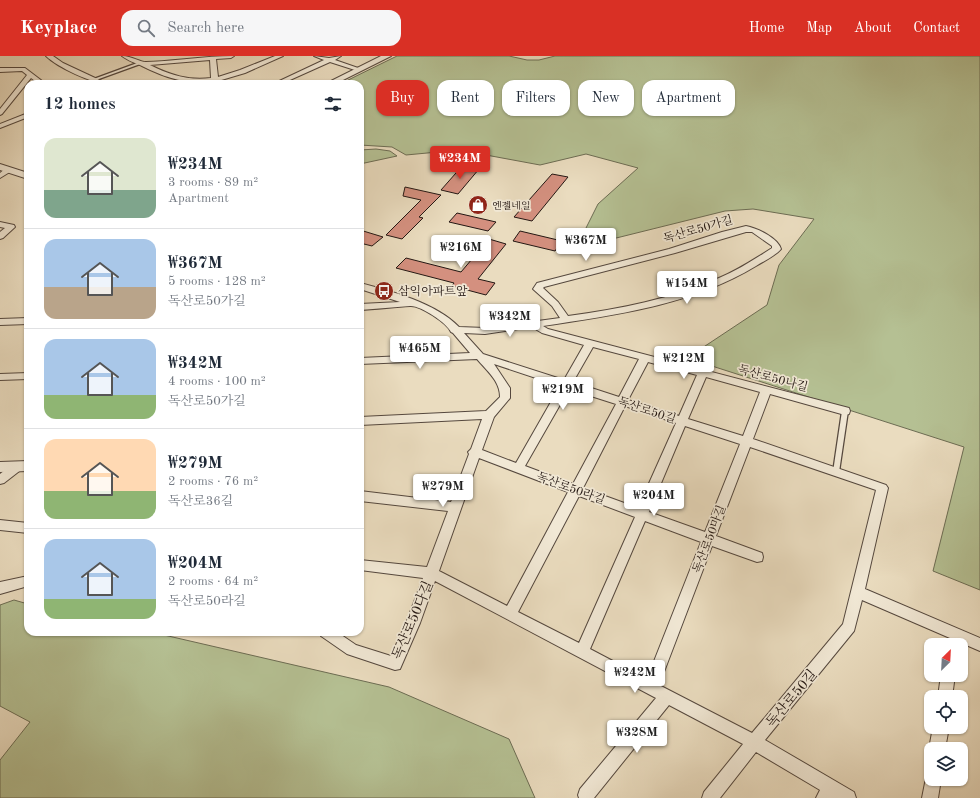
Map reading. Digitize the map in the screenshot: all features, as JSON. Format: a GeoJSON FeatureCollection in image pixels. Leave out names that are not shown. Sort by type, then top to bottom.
{"type":"FeatureCollection","features":[{"type":"Feature","properties":{"kind":"street"},"geometry":{"type":"LineString","coordinates":[[49,56],[56,61],[95,79]]}},
{"type":"Feature","properties":{"kind":"street"},"geometry":{"type":"LineString","coordinates":[[125,56],[176,78],[195,80]]}},
{"type":"Feature","properties":{"kind":"street"},"geometry":{"type":"LineString","coordinates":[[142,64],[230,56]]}},
{"type":"Feature","properties":{"kind":"street"},"geometry":{"type":"LineString","coordinates":[[220,80],[242,73],[280,56]]}},
{"type":"Feature","properties":{"kind":"street"},"geometry":{"type":"LineString","coordinates":[[317,56],[358,69]]}},
{"type":"Feature","properties":{"kind":"street"},"geometry":{"type":"LineString","coordinates":[[285,80],[338,56]]}},
{"type":"Feature","properties":{"kind":"street"},"geometry":{"type":"LineString","coordinates":[[337,80],[387,56]]}},
{"type":"Feature","properties":{"kind":"street"},"geometry":{"type":"LineString","coordinates":[[213,57],[214,80]]}},
{"type":"Feature","properties":{"kind":"street"},"geometry":{"type":"LineString","coordinates":[[0,70],[23,69],[36,80]]}},
{"type":"Feature","properties":{"kind":"street"},"geometry":{"type":"LineString","coordinates":[[27,80],[30,76]]}},
{"type":"Feature","properties":{"kind":"street"},"geometry":{"type":"LineString","coordinates":[[1,111],[24,83]]}},
{"type":"Feature","properties":{"kind":"street"},"geometry":{"type":"LineString","coordinates":[[0,126],[24,117]]}},
{"type":"Feature","properties":{"kind":"street"},"geometry":{"type":"LineString","coordinates":[[0,176],[4,169],[24,175]]}},
{"type":"Feature","properties":{"kind":"street"},"geometry":{"type":"LineString","coordinates":[[0,224],[11,227],[0,236]]}},
{"type":"Feature","properties":{"kind":"street","name":"독산로50가길"},"geometry":{"type":"LineString","coordinates":[[454,330],[485,331],[566,320],[647,306],[689,294],[743,270],[777,249],[776,246],[754,230],[746,229],[672,251],[540,285],[538,289],[555,304],[566,320]]}},
{"type":"Feature","properties":{"kind":"street"},"geometry":{"type":"LineString","coordinates":[[364,287],[413,304],[444,319],[479,356]]}},
{"type":"Feature","properties":{"kind":"street"},"geometry":{"type":"LineString","coordinates":[[364,307],[413,304]]}},
{"type":"Feature","properties":{"kind":"street"},"geometry":{"type":"LineString","coordinates":[[0,322],[24,321]]}},
{"type":"Feature","properties":{"kind":"street","name":"독산로50나길"},"geometry":{"type":"LineString","coordinates":[[533,324],[545,331],[845,411]]}},
{"type":"Feature","properties":{"kind":"street"},"geometry":{"type":"LineString","coordinates":[[518,468],[590,343]]}},
{"type":"Feature","properties":{"kind":"street"},"geometry":{"type":"LineString","coordinates":[[364,361],[479,356]]}},
{"type":"Feature","properties":{"kind":"street","name":"독산로50길"},"geometry":{"type":"LineString","coordinates":[[479,356],[566,383],[882,488],[849,627],[710,798]]}},
{"type":"Feature","properties":{"kind":"street","name":"독산로50다길"},"geometry":{"type":"LineString","coordinates":[[332,636],[352,650],[395,664],[413,623],[488,415],[505,398],[505,388],[491,367],[479,356]]}},
{"type":"Feature","properties":{"kind":"street"},"geometry":{"type":"LineString","coordinates":[[510,614],[646,358]]}},
{"type":"Feature","properties":{"kind":"street"},"geometry":{"type":"LineString","coordinates":[[582,652],[703,373]]}},
{"type":"Feature","properties":{"kind":"street"},"geometry":{"type":"LineString","coordinates":[[0,377],[24,376]]}},
{"type":"Feature","properties":{"kind":"street","name":"독산로50마길"},"geometry":{"type":"LineString","coordinates":[[651,688],[766,390]]}},
{"type":"Feature","properties":{"kind":"street"},"geometry":{"type":"LineString","coordinates":[[364,421],[488,415]]}},
{"type":"Feature","properties":{"kind":"street","name":"독산로50라길"},"geometry":{"type":"LineString","coordinates":[[474,452],[757,556]]}},
{"type":"Feature","properties":{"kind":"street"},"geometry":{"type":"LineString","coordinates":[[0,467],[23,466]]}},
{"type":"Feature","properties":{"kind":"street"},"geometry":{"type":"LineString","coordinates":[[0,480],[23,466]]}},
{"type":"Feature","properties":{"kind":"street"},"geometry":{"type":"LineString","coordinates":[[364,496],[456,507]]}},
{"type":"Feature","properties":{"kind":"street"},"geometry":{"type":"LineString","coordinates":[[0,525],[24,528]]}},
{"type":"Feature","properties":{"kind":"street","name":"독산로50다길"},"geometry":{"type":"LineString","coordinates":[[364,565],[431,573]]}},
{"type":"Feature","properties":{"kind":"street"},"geometry":{"type":"LineString","coordinates":[[431,573],[754,742],[828,793],[848,798]]}},
{"type":"Feature","properties":{"kind":"street"},"geometry":{"type":"LineString","coordinates":[[0,588],[24,582]]}},
{"type":"Feature","properties":{"kind":"street"},"geometry":{"type":"LineString","coordinates":[[858,592],[950,638]]}},
{"type":"Feature","properties":{"kind":"street"},"geometry":{"type":"LineString","coordinates":[[968,643],[980,645]]}},
{"type":"Feature","properties":{"kind":"street"},"geometry":{"type":"LineString","coordinates":[[586,795],[667,696]]}},
{"type":"Feature","properties":{"kind":"street"},"geometry":{"type":"LineString","coordinates":[[930,798],[932,786]]}},
{"type":"Feature","properties":{"kind":"lane"},"geometry":{"type":"LineString","coordinates":[[95,79],[142,64]]}},
{"type":"Feature","properties":{"kind":"lane"},"geometry":{"type":"LineString","coordinates":[[836,472],[845,411]]}},
{"type":"Feature","properties":{"kind":"green space"},"geometry":{"type":"Polygon","coordinates":[[[397,56],[509,56],[527,60],[539,60],[555,56],[980,56],[980,590],[933,571],[964,447],[687,358],[767,305],[779,265],[814,219],[753,209],[725,211],[576,248],[598,204],[638,168],[586,154],[540,165],[459,150],[406,155],[392,147],[364,145],[364,80],[348,80],[397,56]]]}},
{"type":"Feature","properties":{"kind":"green space"},"geometry":{"type":"Polygon","coordinates":[[[376,149],[390,151],[397,156],[364,163],[364,150],[376,149]]]}},
{"type":"Feature","properties":{"kind":"green space"},"geometry":{"type":"Polygon","coordinates":[[[14,600],[24,603],[24,636],[168,636],[389,687],[509,739],[535,798],[0,798],[0,760],[30,722],[0,706],[0,605],[14,600]]]}},
{"type":"Feature","properties":{"kind":"building"},"geometry":{"type":"Polygon","coordinates":[[[463,165],[479,169],[458,194],[441,190],[463,165]]]}},
{"type":"Feature","properties":{"kind":"building"},"geometry":{"type":"Polygon","coordinates":[[[552,174],[568,177],[532,221],[514,217],[552,174]]]}},
{"type":"Feature","properties":{"kind":"building"},"geometry":{"type":"Polygon","coordinates":[[[405,187],[441,195],[419,217],[423,218],[402,239],[386,235],[421,200],[403,196],[405,187]]]}},
{"type":"Feature","properties":{"kind":"building"},"geometry":{"type":"Polygon","coordinates":[[[457,213],[496,222],[488,231],[449,222],[457,213]]]}},
{"type":"Feature","properties":{"kind":"building"},"geometry":{"type":"Polygon","coordinates":[[[364,231],[383,237],[372,246],[364,244],[364,231]]]}},
{"type":"Feature","properties":{"kind":"building"},"geometry":{"type":"Polygon","coordinates":[[[520,231],[562,241],[555,251],[513,241],[520,231]]]}},
{"type":"Feature","properties":{"kind":"building"},"geometry":{"type":"Polygon","coordinates":[[[489,239],[506,244],[478,279],[495,283],[486,295],[452,286],[454,283],[396,268],[406,258],[461,272],[489,239]]]}},
{"type":"Feature","properties":{"kind":"place","name":"엔젤네일"},"geometry":{"type":"Point","coordinates":[478,205]}},
{"type":"Feature","properties":{"kind":"place","name":"삼익아파트앞"},"geometry":{"type":"Point","coordinates":[384,291]}}]}
